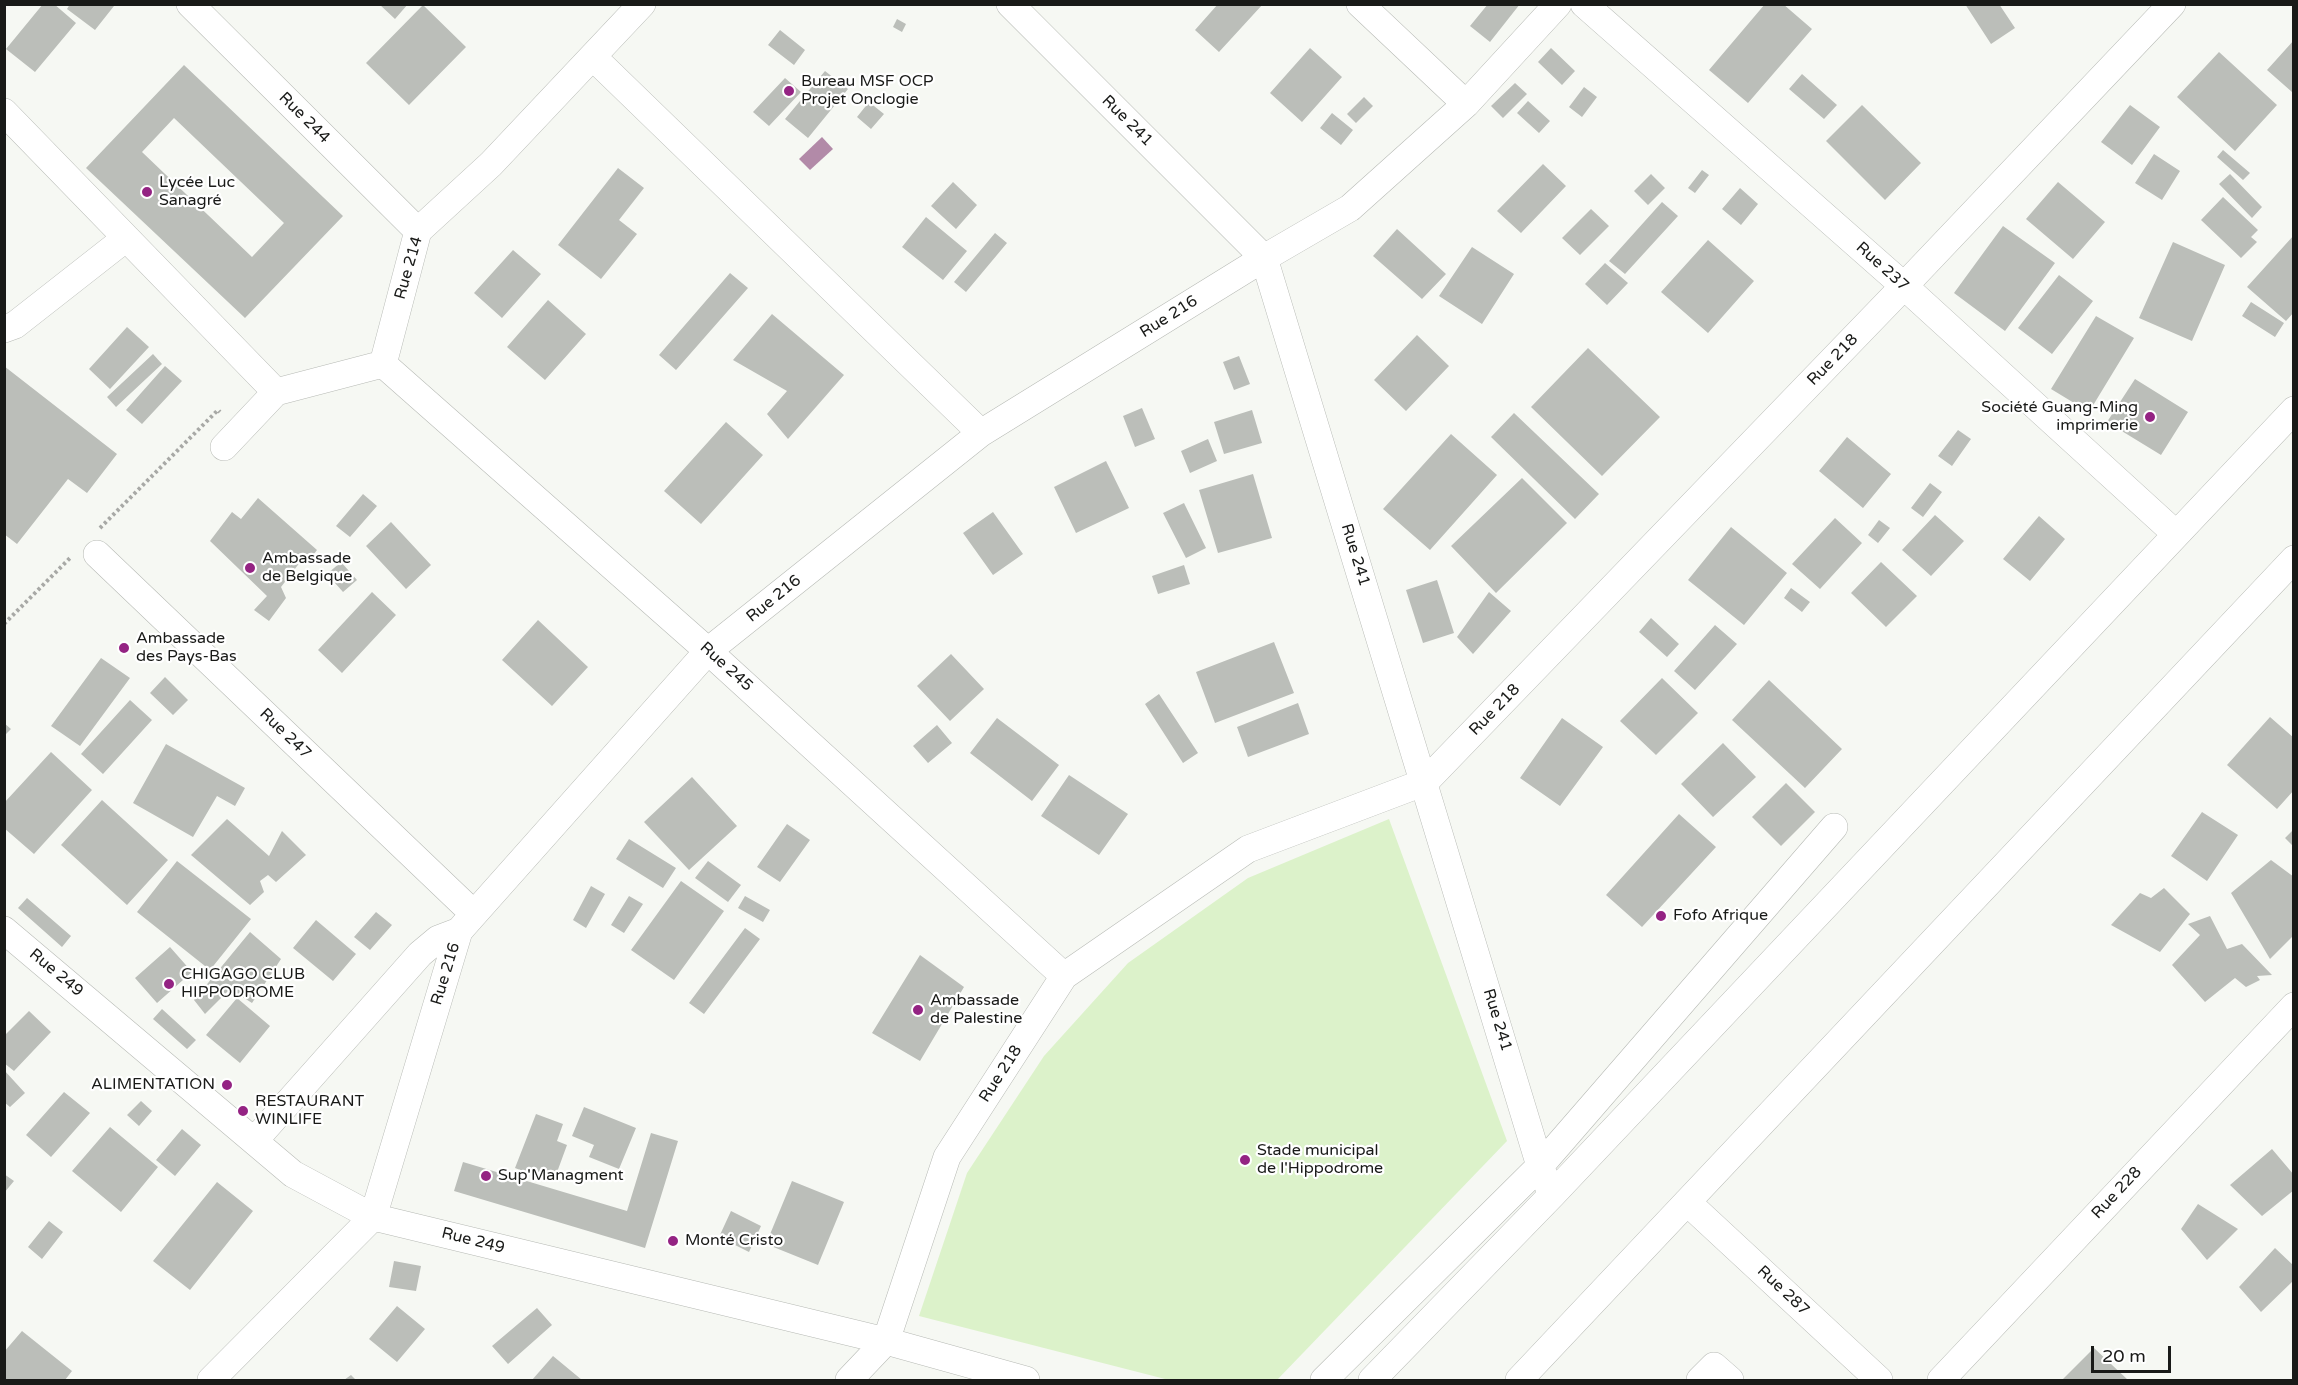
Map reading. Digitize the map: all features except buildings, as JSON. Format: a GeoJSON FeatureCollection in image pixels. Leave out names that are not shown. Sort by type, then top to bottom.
{"type":"FeatureCollection","features":[{"type":"Feature","properties":{"kind":"street","name":"Rue 244"},"geometry":{"type":"LineString","coordinates":[[190,4],[418,231]]}},
{"type":"Feature","properties":{"kind":"street","name":"Rue 214"},"geometry":{"type":"LineString","coordinates":[[383,364],[418,231],[491,164],[642,4]]}},
{"type":"Feature","properties":{"kind":"street","name":"Rue 241"},"geometry":{"type":"LineString","coordinates":[[1010,4],[1264,258],[1540,1166],[1552,1195]]}},
{"type":"Feature","properties":{"kind":"street"},"geometry":{"type":"LineString","coordinates":[[1360,4],[1466,104]]}},
{"type":"Feature","properties":{"kind":"street","name":"Rue 216"},"geometry":{"type":"LineString","coordinates":[[211,1380],[373,1217],[466,922],[708,651],[981,434],[1264,258],[1350,208],[1466,104],[1558,4]]}},
{"type":"Feature","properties":{"kind":"street","name":"Rue 237"},"geometry":{"type":"LineString","coordinates":[[1584,4],[1904,286],[2176,534]]}},
{"type":"Feature","properties":{"kind":"street","name":"Rue 218"},"geometry":{"type":"LineString","coordinates":[[849,1380],[886,1341],[947,1157],[1064,976],[1248,849],[1425,782],[1904,286],[2172,4]]}},
{"type":"Feature","properties":{"kind":"street"},"geometry":{"type":"LineString","coordinates":[[593,57],[981,434]]}},
{"type":"Feature","properties":{"kind":"street"},"geometry":{"type":"LineString","coordinates":[[4,112],[276,392]]}},
{"type":"Feature","properties":{"kind":"street"},"geometry":{"type":"LineString","coordinates":[[4,329],[15,325],[126,238]]}},
{"type":"Feature","properties":{"kind":"street"},"geometry":{"type":"LineString","coordinates":[[233,438],[276,392],[383,364]]}},
{"type":"Feature","properties":{"kind":"street","name":"Rue 245"},"geometry":{"type":"LineString","coordinates":[[383,364],[708,651],[1064,976]]}},
{"type":"Feature","properties":{"kind":"street"},"geometry":{"type":"LineString","coordinates":[[1372,1380],[1552,1195],[2294,410]]}},
{"type":"Feature","properties":{"kind":"street","name":"Rue 247"},"geometry":{"type":"LineString","coordinates":[[90,546],[466,922]]}},
{"type":"Feature","properties":{"kind":"street"},"geometry":{"type":"LineString","coordinates":[[1519,1380],[2294,559]]}},
{"type":"Feature","properties":{"kind":"street"},"geometry":{"type":"LineString","coordinates":[[1324,1380],[1540,1166],[1834,827]]}},
{"type":"Feature","properties":{"kind":"street"},"geometry":{"type":"LineString","coordinates":[[254,1141],[420,954],[438,939],[466,922]]}},
{"type":"Feature","properties":{"kind":"street","name":"Rue 249"},"geometry":{"type":"LineString","coordinates":[[4,930],[293,1174],[373,1217],[886,1341],[1026,1380]]}},
{"type":"Feature","properties":{"kind":"street","name":"Rue 228"},"geometry":{"type":"LineString","coordinates":[[1941,1380],[2294,1006]]}},
{"type":"Feature","properties":{"kind":"street","name":"Rue 287"},"geometry":{"type":"LineString","coordinates":[[1687,1202],[1879,1380]]}},
{"type":"Feature","properties":{"kind":"street"},"geometry":{"type":"LineString","coordinates":[[1700,1380],[1714,1366],[1730,1380]]}},
{"type":"Feature","properties":{"kind":"path"},"geometry":{"type":"LineString","coordinates":[[4,624],[90,546],[218,410],[233,438]]}},
{"type":"Feature","properties":{"kind":"green space"},"geometry":{"type":"Polygon","coordinates":[[[1389,819],[1507,1141],[1277,1380],[1169,1380],[919,1316],[967,1173],[1044,1056],[1128,963],[1248,878],[1389,819]]]}},
{"type":"Feature","properties":{"kind":"shaded area"},"geometry":{"type":"Polygon","coordinates":[[[822,137],[833,149],[810,170],[799,159],[822,137]]]}},
{"type":"Feature","properties":{"kind":"place","name":"Bureau MSF OCP Projet Onclogie"},"geometry":{"type":"Point","coordinates":[789,91]}},
{"type":"Feature","properties":{"kind":"place","name":"Lycée Luc Sanagré"},"geometry":{"type":"Point","coordinates":[147,192]}},
{"type":"Feature","properties":{"kind":"place","name":"Société Guang-Ming imprimerie"},"geometry":{"type":"Point","coordinates":[2150,417]}},
{"type":"Feature","properties":{"kind":"place","name":"Ambassade de Belgique"},"geometry":{"type":"Point","coordinates":[250,568]}},
{"type":"Feature","properties":{"kind":"place","name":"Ambassade des Pays-Bas"},"geometry":{"type":"Point","coordinates":[124,648]}},
{"type":"Feature","properties":{"kind":"place","name":"Fofo Afrique"},"geometry":{"type":"Point","coordinates":[1661,916]}},
{"type":"Feature","properties":{"kind":"place","name":"CHIGAGO CLUB HIPPODROME"},"geometry":{"type":"Point","coordinates":[169,984]}},
{"type":"Feature","properties":{"kind":"place","name":"Ambassade de Palestine"},"geometry":{"type":"Point","coordinates":[918,1010]}},
{"type":"Feature","properties":{"kind":"place","name":"ALIMENTATION"},"geometry":{"type":"Point","coordinates":[227,1085]}},
{"type":"Feature","properties":{"kind":"place","name":"RESTAURANT WINLIFE"},"geometry":{"type":"Point","coordinates":[243,1111]}},
{"type":"Feature","properties":{"kind":"place","name":"Stade municipal de l'Hippodrome"},"geometry":{"type":"Point","coordinates":[1245,1160]}},
{"type":"Feature","properties":{"kind":"place","name":"Sup'Managment"},"geometry":{"type":"Point","coordinates":[486,1176]}},
{"type":"Feature","properties":{"kind":"place","name":"Monté Cristo"},"geometry":{"type":"Point","coordinates":[673,1241]}}]}
